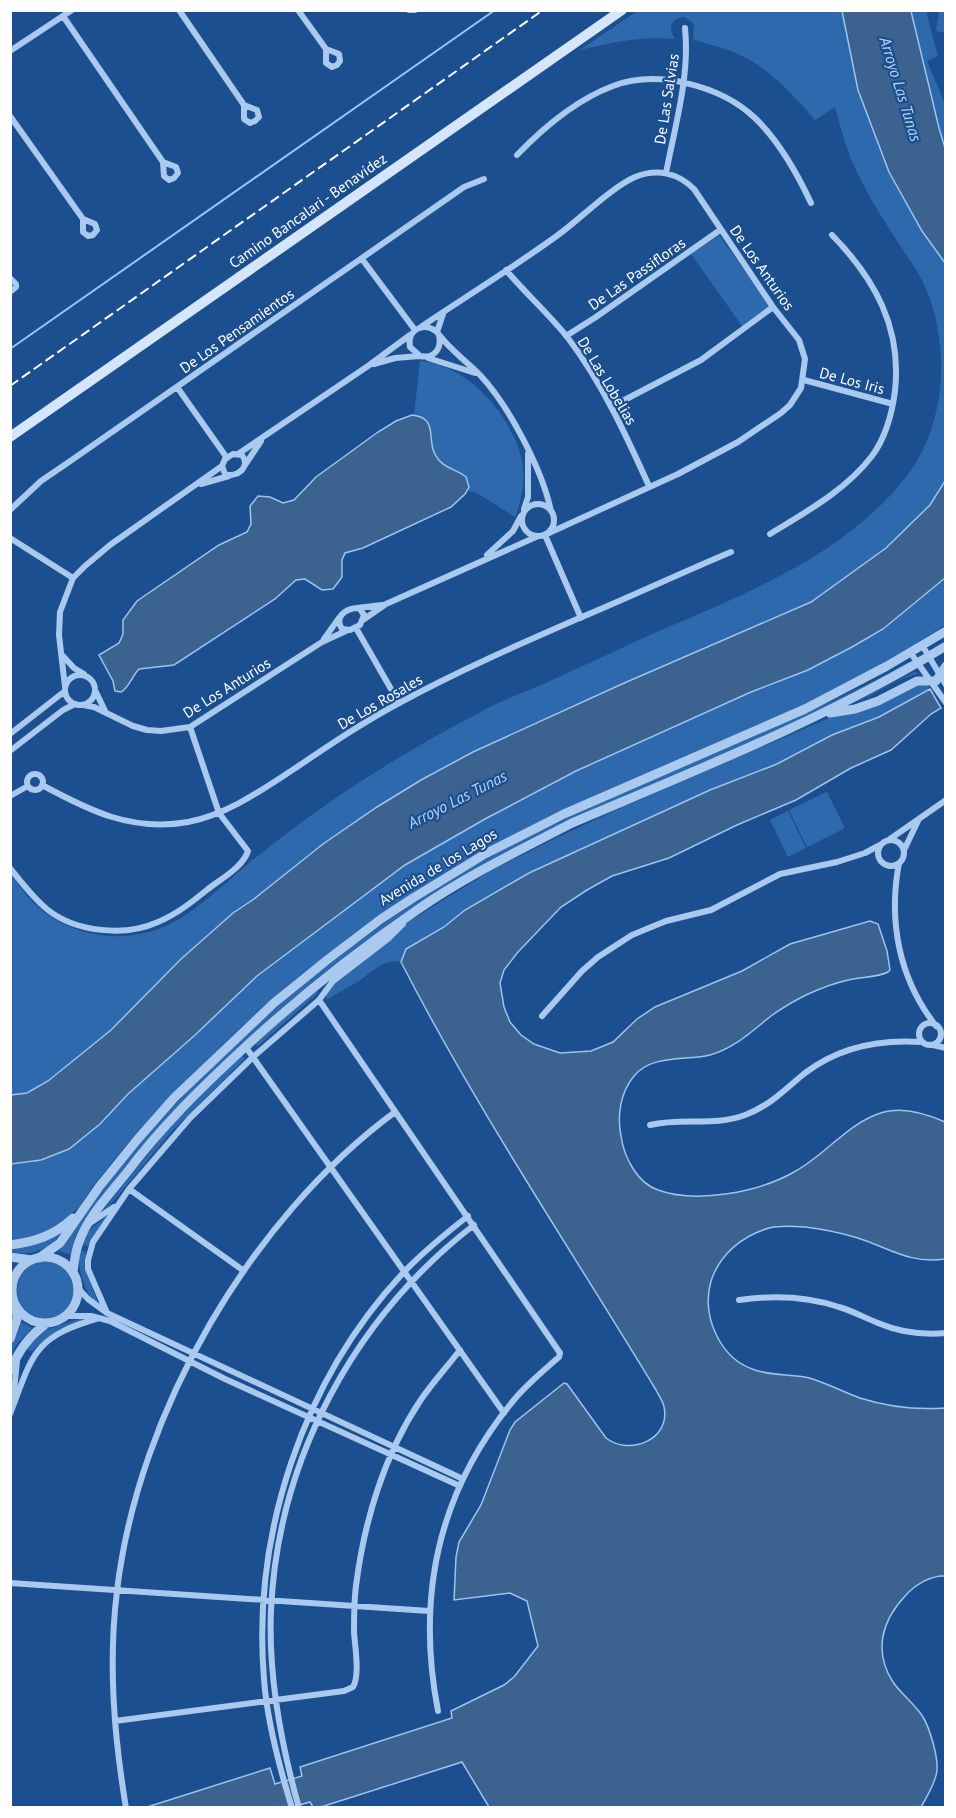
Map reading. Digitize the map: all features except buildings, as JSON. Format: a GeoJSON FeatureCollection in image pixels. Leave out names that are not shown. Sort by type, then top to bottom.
{"type":"FeatureCollection","features":[{"type":"Feature","properties":{"kind":"main road","name":"Camino Bancalari - Benavídez"},"geometry":{"type":"LineString","coordinates":[[10,437],[622,10]]}},
{"type":"Feature","properties":{"kind":"street"},"geometry":{"type":"LineString","coordinates":[[10,51],[72,10]]}},
{"type":"Feature","properties":{"kind":"street"},"geometry":{"type":"LineString","coordinates":[[179,10],[244,105]]}},
{"type":"Feature","properties":{"kind":"street"},"geometry":{"type":"LineString","coordinates":[[298,10],[326,49]]}},
{"type":"Feature","properties":{"kind":"street"},"geometry":{"type":"LineString","coordinates":[[409,10],[416,10]]}},
{"type":"Feature","properties":{"kind":"street"},"geometry":{"type":"LineString","coordinates":[[63,16],[164,162]]}},
{"type":"Feature","properties":{"kind":"street","name":"De Las Salvias"},"geometry":{"type":"LineString","coordinates":[[666,173],[683,82],[687,49],[685,28]]}},
{"type":"Feature","properties":{"kind":"street"},"geometry":{"type":"LineString","coordinates":[[517,155],[560,117],[581,102],[615,85],[656,79],[683,82],[726,99],[754,118],[783,154],[811,202]]}},
{"type":"Feature","properties":{"kind":"street"},"geometry":{"type":"LineString","coordinates":[[10,116],[83,219]]}},
{"type":"Feature","properties":{"kind":"street"},"geometry":{"type":"LineString","coordinates":[[238,454],[368,366],[447,308],[558,235],[630,181],[645,175],[666,173]]}},
{"type":"Feature","properties":{"kind":"street","name":"De Los Anturios"},"geometry":{"type":"LineString","coordinates":[[666,173],[677,176],[694,189],[773,307],[799,340],[805,359],[804,380]]}},
{"type":"Feature","properties":{"kind":"street","name":"De Los Pensamientos"},"geometry":{"type":"LineString","coordinates":[[10,510],[41,481],[464,187],[484,179]]}},
{"type":"Feature","properties":{"kind":"street","name":"De Las Passifloras"},"geometry":{"type":"LineString","coordinates":[[566,336],[720,230]]}},
{"type":"Feature","properties":{"kind":"street"},"geometry":{"type":"LineString","coordinates":[[770,534],[818,504],[858,471],[881,441],[893,404],[896,365],[890,322],[871,284],[846,249],[832,235]]}},
{"type":"Feature","properties":{"kind":"street"},"geometry":{"type":"LineString","coordinates":[[362,259],[416,330]]}},
{"type":"Feature","properties":{"kind":"street","name":"De Las Lobelias"},"geometry":{"type":"LineString","coordinates":[[506,270],[566,336],[591,372],[611,407],[649,486]]}},
{"type":"Feature","properties":{"kind":"street"},"geometry":{"type":"LineString","coordinates":[[10,278],[16,284],[15,289],[10,292]]}},
{"type":"Feature","properties":{"kind":"street"},"geometry":{"type":"LineString","coordinates":[[611,407],[700,360],[773,307]]}},
{"type":"Feature","properties":{"kind":"street"},"geometry":{"type":"LineString","coordinates":[[368,366],[395,358],[430,356],[438,350],[441,317],[447,308]]}},
{"type":"Feature","properties":{"kind":"street"},"geometry":{"type":"LineString","coordinates":[[416,330],[430,327],[481,376],[520,433],[546,491],[552,513],[554,525],[547,534]]}},
{"type":"Feature","properties":{"kind":"street"},"geometry":{"type":"LineString","coordinates":[[416,330],[410,347],[422,357],[481,376]]}},
{"type":"Feature","properties":{"kind":"street"},"geometry":{"type":"LineString","coordinates":[[322,642],[356,628],[363,620],[386,604],[482,560],[547,534],[711,458],[756,431],[790,405],[804,380]]}},
{"type":"Feature","properties":{"kind":"street","name":"De Los Iris"},"geometry":{"type":"LineString","coordinates":[[804,380],[893,404]]}},
{"type":"Feature","properties":{"kind":"street"},"geometry":{"type":"LineString","coordinates":[[177,387],[227,458]]}},
{"type":"Feature","properties":{"kind":"street"},"geometry":{"type":"LineString","coordinates":[[195,486],[239,472],[265,436]]}},
{"type":"Feature","properties":{"kind":"street"},"geometry":{"type":"LineString","coordinates":[[528,447],[528,489],[522,514],[523,527],[526,532],[536,537]]}},
{"type":"Feature","properties":{"kind":"street"},"geometry":{"type":"LineString","coordinates":[[96,690],[91,702],[83,705],[75,704],[68,699],[65,689],[60,652],[60,612],[73,578],[110,545],[222,466],[232,454],[244,456],[245,465]]}},
{"type":"Feature","properties":{"kind":"street"},"geometry":{"type":"LineString","coordinates":[[222,466],[225,474],[233,475]]}},
{"type":"Feature","properties":{"kind":"street"},"geometry":{"type":"LineString","coordinates":[[482,560],[513,531],[527,508],[537,503],[548,507],[552,513],[573,520]]}},
{"type":"Feature","properties":{"kind":"street"},"geometry":{"type":"LineString","coordinates":[[547,534],[581,618]]}},
{"type":"Feature","properties":{"kind":"street"},"geometry":{"type":"LineString","coordinates":[[10,538],[73,578]]}},
{"type":"Feature","properties":{"kind":"street","name":"De Los Rosales"},"geometry":{"type":"LineString","coordinates":[[42,785],[86,809],[134,822],[176,823],[219,813],[247,799],[399,703],[479,662],[732,552]]}},
{"type":"Feature","properties":{"kind":"street"},"geometry":{"type":"LineString","coordinates":[[322,642],[346,611],[386,604]]}},
{"type":"Feature","properties":{"kind":"street"},"geometry":{"type":"LineString","coordinates":[[357,608],[363,612],[363,620]]}},
{"type":"Feature","properties":{"kind":"street"},"geometry":{"type":"LineString","coordinates":[[340,617],[339,624],[346,631]]}},
{"type":"Feature","properties":{"kind":"street"},"geometry":{"type":"LineString","coordinates":[[356,628],[399,703]]}},
{"type":"Feature","properties":{"kind":"street","name":"Avenida de los Lagos"},"geometry":{"type":"LineString","coordinates":[[35,1259],[60,1243],[137,1140],[174,1098],[274,1003],[381,919],[450,875],[564,813],[806,709],[945,631]]}},
{"type":"Feature","properties":{"kind":"street","name":"De Los Anturios"},"geometry":{"type":"LineString","coordinates":[[83,705],[94,707],[133,726],[147,730],[161,731],[190,727],[322,642]]}},
{"type":"Feature","properties":{"kind":"street"},"geometry":{"type":"LineString","coordinates":[[922,645],[943,681]]}},
{"type":"Feature","properties":{"kind":"street","name":"Avenida de los Lagos"},"geometry":{"type":"LineString","coordinates":[[73,1273],[77,1247],[87,1225],[140,1156],[178,1112],[245,1046],[333,970],[418,909],[498,861],[572,823],[819,715],[945,646]]}},
{"type":"Feature","properties":{"kind":"street"},"geometry":{"type":"LineString","coordinates":[[60,652],[74,668],[93,681],[99,701],[106,713]]}},
{"type":"Feature","properties":{"kind":"street"},"geometry":{"type":"LineString","coordinates":[[910,652],[945,703]]}},
{"type":"Feature","properties":{"kind":"street"},"geometry":{"type":"LineString","coordinates":[[943,681],[945,666]]}},
{"type":"Feature","properties":{"kind":"street"},"geometry":{"type":"LineString","coordinates":[[10,734],[65,689],[72,676],[86,675]]}},
{"type":"Feature","properties":{"kind":"street"},"geometry":{"type":"LineString","coordinates":[[819,715],[855,709],[878,701],[913,683],[943,681]]}},
{"type":"Feature","properties":{"kind":"street"},"geometry":{"type":"LineString","coordinates":[[10,751],[63,710],[75,704]]}},
{"type":"Feature","properties":{"kind":"street"},"geometry":{"type":"LineString","coordinates":[[10,868],[29,892],[49,910],[71,922],[109,930],[135,929],[149,926],[184,908],[246,857],[248,849],[219,813],[190,727]]}},
{"type":"Feature","properties":{"kind":"street"},"geometry":{"type":"LineString","coordinates":[[34,774],[41,777],[42,785],[32,790],[28,786],[27,778],[34,774]]}},
{"type":"Feature","properties":{"kind":"street"},"geometry":{"type":"LineString","coordinates":[[10,796],[28,786]]}},
{"type":"Feature","properties":{"kind":"street"},"geometry":{"type":"LineString","coordinates":[[542,1016],[582,971],[598,957],[632,935],[666,921],[711,910],[780,874],[820,866],[865,853],[889,840],[945,800]]}},
{"type":"Feature","properties":{"kind":"street"},"geometry":{"type":"LineString","coordinates":[[919,820],[904,850],[896,879],[894,909],[898,948],[924,1010],[945,1035]]}},
{"type":"Feature","properties":{"kind":"street"},"geometry":{"type":"LineString","coordinates":[[889,840],[900,843],[904,850]]}},
{"type":"Feature","properties":{"kind":"street"},"geometry":{"type":"LineString","coordinates":[[880,845],[878,852],[880,859]]}},
{"type":"Feature","properties":{"kind":"street"},"geometry":{"type":"LineString","coordinates":[[865,853],[888,865],[896,879]]}},
{"type":"Feature","properties":{"kind":"street"},"geometry":{"type":"LineString","coordinates":[[888,865],[899,863]]}},
{"type":"Feature","properties":{"kind":"street"},"geometry":{"type":"LineString","coordinates":[[110,1317],[88,1269],[88,1260],[93,1242],[129,1189],[190,1118],[253,1057],[319,1000],[333,981],[389,938],[418,909]]}},
{"type":"Feature","properties":{"kind":"street"},"geometry":{"type":"LineString","coordinates":[[319,1000],[560,1353],[559,1357],[514,1400],[504,1413],[463,1479],[443,1532],[435,1565],[429,1611],[432,1681],[438,1711]]}},
{"type":"Feature","properties":{"kind":"street"},"geometry":{"type":"LineString","coordinates":[[906,1041],[919,1034],[923,1026],[924,1010]]}},
{"type":"Feature","properties":{"kind":"street"},"geometry":{"type":"LineString","coordinates":[[923,1026],[930,1023],[938,1028]]}},
{"type":"Feature","properties":{"kind":"street"},"geometry":{"type":"LineString","coordinates":[[933,1045],[939,1040],[938,1028]]}},
{"type":"Feature","properties":{"kind":"street"},"geometry":{"type":"LineString","coordinates":[[919,1034],[922,1042]]}},
{"type":"Feature","properties":{"kind":"street"},"geometry":{"type":"LineString","coordinates":[[650,1125],[668,1122],[711,1123],[741,1116],[774,1100],[822,1062],[839,1053],[864,1045],[906,1041],[922,1042],[945,1048]]}},
{"type":"Feature","properties":{"kind":"street"},"geometry":{"type":"LineString","coordinates":[[245,1046],[504,1413]]}},
{"type":"Feature","properties":{"kind":"street"},"geometry":{"type":"LineString","coordinates":[[126,1808],[115,1721],[112,1673],[117,1591],[123,1553],[144,1476],[174,1397],[218,1311],[244,1271],[291,1210],[358,1141],[395,1112]]}},
{"type":"Feature","properties":{"kind":"street"},"geometry":{"type":"LineString","coordinates":[[129,1189],[244,1271]]}},
{"type":"Feature","properties":{"kind":"street"},"geometry":{"type":"LineString","coordinates":[[87,1225],[117,1205]]}},
{"type":"Feature","properties":{"kind":"street"},"geometry":{"type":"LineString","coordinates":[[10,1245],[32,1242],[51,1234],[84,1208]]}},
{"type":"Feature","properties":{"kind":"street"},"geometry":{"type":"LineString","coordinates":[[292,1808],[276,1750],[266,1700],[262,1647],[263,1599],[268,1551],[282,1492],[308,1417],[337,1364],[366,1319],[404,1272],[468,1216]]}},
{"type":"Feature","properties":{"kind":"street"},"geometry":{"type":"LineString","coordinates":[[300,1808],[288,1769],[275,1699],[272,1648],[274,1568],[285,1512],[317,1421],[347,1363],[411,1281],[446,1247],[474,1225]]}},
{"type":"Feature","properties":{"kind":"street"},"geometry":{"type":"LineString","coordinates":[[10,1257],[51,1258],[62,1262],[73,1273],[77,1287],[75,1303],[64,1316]]}},
{"type":"Feature","properties":{"kind":"street"},"geometry":{"type":"LineString","coordinates":[[10,1339],[17,1319],[16,1306],[11,1294],[16,1274],[26,1263],[35,1259]]}},
{"type":"Feature","properties":{"kind":"street"},"geometry":{"type":"LineString","coordinates":[[77,1287],[110,1317],[191,1362],[460,1486]]}},
{"type":"Feature","properties":{"kind":"street"},"geometry":{"type":"LineString","coordinates":[[739,1300],[776,1296],[808,1299],[842,1307],[892,1329],[906,1332],[945,1333]]}},
{"type":"Feature","properties":{"kind":"street"},"geometry":{"type":"LineString","coordinates":[[16,1306],[29,1319],[47,1323]]}},
{"type":"Feature","properties":{"kind":"street"},"geometry":{"type":"LineString","coordinates":[[10,1371],[18,1354],[34,1332],[47,1323],[64,1316],[79,1315],[100,1318]]}},
{"type":"Feature","properties":{"kind":"street"},"geometry":{"type":"LineString","coordinates":[[11,1412],[32,1359],[43,1343],[66,1330],[100,1318],[110,1317],[195,1354],[463,1479]]}},
{"type":"Feature","properties":{"kind":"street"},"geometry":{"type":"LineString","coordinates":[[115,1721],[344,1691],[353,1687],[356,1678],[355,1605],[361,1554],[368,1524],[391,1455],[421,1400],[460,1350]]}},
{"type":"Feature","properties":{"kind":"street"},"geometry":{"type":"LineString","coordinates":[[11,1412],[18,1354]]}},
{"type":"Feature","properties":{"kind":"street"},"geometry":{"type":"LineString","coordinates":[[10,1583],[429,1611]]}},
{"type":"Feature","properties":{"kind":"shaded area"},"geometry":{"type":"Polygon","coordinates":[[[637,11],[842,11],[858,90],[889,172],[922,231],[945,263],[945,481],[930,505],[886,548],[811,602],[473,752],[377,807],[323,844],[233,913],[181,959],[111,1030],[48,1081],[27,1093],[10,1095],[10,874],[39,908],[61,923],[78,930],[97,935],[134,935],[170,924],[203,902],[315,813],[399,757],[499,703],[749,592],[818,554],[850,532],[880,506],[916,462],[931,429],[940,393],[941,356],[936,320],[923,282],[856,170],[835,107],[815,120],[782,84],[753,62],[730,51],[693,39],[694,24],[685,17],[677,19],[672,24],[671,31],[675,39],[627,40],[580,50],[637,11]]]}},
{"type":"Feature","properties":{"kind":"shaded area"},"geometry":{"type":"Polygon","coordinates":[[[911,11],[926,11],[938,56],[927,61],[945,104],[945,148],[939,128],[911,11]]]}},
{"type":"Feature","properties":{"kind":"shaded area"},"geometry":{"type":"Polygon","coordinates":[[[939,11],[945,11],[945,33],[936,31],[939,11]]]}},
{"type":"Feature","properties":{"kind":"shaded area"},"geometry":{"type":"Polygon","coordinates":[[[719,235],[770,306],[742,326],[691,254],[719,235]]]}},
{"type":"Feature","properties":{"kind":"shaded area"},"geometry":{"type":"Polygon","coordinates":[[[420,361],[456,372],[488,398],[501,414],[519,449],[523,467],[522,493],[515,517],[477,493],[468,491],[469,487],[436,455],[430,425],[414,416],[420,361]]]}},
{"type":"Feature","properties":{"kind":"shaded area"},"geometry":{"type":"Polygon","coordinates":[[[945,578],[945,625],[877,668],[827,694],[465,861],[368,924],[299,976],[238,1030],[129,1142],[93,1186],[80,1206],[58,1226],[44,1233],[11,1241],[11,1164],[41,1160],[69,1149],[100,1124],[128,1094],[257,976],[405,865],[576,771],[751,692],[808,670],[852,647],[883,629],[945,578]]]}},
{"type":"Feature","properties":{"kind":"shaded area"},"geometry":{"type":"Polygon","coordinates":[[[909,663],[872,685],[762,737],[557,827],[411,909],[297,995],[169,1116],[104,1194],[77,1233],[71,1255],[59,1251],[107,1181],[183,1096],[283,1002],[369,934],[460,874],[508,847],[608,799],[837,699],[909,663]]]}},
{"type":"Feature","properties":{"kind":"shaded area"},"geometry":{"type":"Polygon","coordinates":[[[914,672],[920,673],[854,703],[914,672]]]}},
{"type":"Feature","properties":{"kind":"shaded area"},"geometry":{"type":"Polygon","coordinates":[[[913,685],[928,685],[930,689],[879,717],[832,734],[777,764],[710,790],[529,873],[465,910],[444,927],[407,949],[401,962],[383,964],[326,1000],[326,995],[334,983],[389,942],[408,922],[492,870],[623,807],[829,718],[913,685]]]}},
{"type":"Feature","properties":{"kind":"shaded area"},"geometry":{"type":"Polygon","coordinates":[[[827,792],[845,828],[807,847],[789,810],[827,792]]]}},
{"type":"Feature","properties":{"kind":"shaded area"},"geometry":{"type":"Polygon","coordinates":[[[788,811],[806,848],[788,857],[770,820],[788,811]]]}},
{"type":"Feature","properties":{"kind":"shaded area"},"geometry":{"type":"Polygon","coordinates":[[[321,985],[316,995],[258,1046],[255,1044],[321,985]]]}},
{"type":"Feature","properties":{"kind":"shaded area"},"geometry":{"type":"Polygon","coordinates":[[[242,1055],[245,1059],[172,1131],[102,1212],[168,1129],[242,1055]]]}},
{"type":"Feature","properties":{"kind":"shaded area"},"geometry":{"type":"Polygon","coordinates":[[[108,1215],[88,1246],[81,1244],[87,1232],[108,1215]]]}},
{"type":"Feature","properties":{"kind":"shaded area"},"geometry":{"type":"Polygon","coordinates":[[[64,1230],[53,1242],[41,1250],[27,1253],[11,1252],[10,1248],[64,1230]]]}},
{"type":"Feature","properties":{"kind":"shaded area"},"geometry":{"type":"Polygon","coordinates":[[[80,1250],[86,1252],[85,1270],[99,1306],[90,1295],[83,1280],[79,1264],[80,1250]]]}},
{"type":"Feature","properties":{"kind":"shaded area"},"geometry":{"type":"Polygon","coordinates":[[[46,1261],[57,1263],[70,1274],[75,1290],[73,1301],[62,1314],[46,1319],[35,1317],[22,1306],[17,1290],[19,1279],[30,1266],[46,1261]]]}},
{"type":"Feature","properties":{"kind":"shaded area"},"geometry":{"type":"Polygon","coordinates":[[[82,1318],[92,1318],[52,1335],[32,1351],[24,1348],[43,1331],[82,1318]]]}},
{"type":"Feature","properties":{"kind":"shaded area"},"geometry":{"type":"Polygon","coordinates":[[[21,1322],[32,1328],[16,1345],[11,1357],[11,1347],[21,1322]]]}},
{"type":"Feature","properties":{"kind":"water","name":"Arroyo Las Tunas"},"geometry":{"type":"Polygon","coordinates":[[[842,11],[911,11],[945,148],[945,263],[922,231],[889,172],[858,90],[842,11]]]}},
{"type":"Feature","properties":{"kind":"water"},"geometry":{"type":"Polygon","coordinates":[[[412,415],[421,417],[429,426],[432,445],[438,459],[466,477],[469,487],[465,494],[451,507],[363,548],[345,553],[342,560],[342,577],[333,589],[322,590],[305,579],[296,580],[275,599],[174,665],[139,669],[124,690],[115,691],[113,681],[99,655],[119,643],[123,634],[123,620],[137,601],[219,545],[247,532],[251,524],[250,506],[258,496],[270,497],[283,503],[294,500],[316,477],[378,432],[412,415]]]}},
{"type":"Feature","properties":{"kind":"water","name":"Arroyo Las Tunas"},"geometry":{"type":"Polygon","coordinates":[[[945,481],[945,578],[883,629],[808,670],[751,692],[576,771],[405,865],[257,976],[128,1094],[100,1124],[69,1149],[41,1160],[11,1164],[11,1095],[27,1093],[48,1081],[111,1030],[181,959],[233,913],[323,844],[421,780],[473,752],[811,602],[886,548],[930,505],[945,481]]]}},
{"type":"Feature","properties":{"kind":"water"},"geometry":{"type":"Polygon","coordinates":[[[930,689],[941,708],[931,714],[891,750],[851,768],[796,800],[669,858],[612,876],[587,890],[561,907],[518,952],[504,970],[500,983],[504,1007],[510,1022],[521,1035],[534,1044],[560,1053],[591,1051],[613,1042],[637,1019],[655,1007],[742,971],[790,944],[870,921],[878,924],[887,951],[890,970],[888,972],[841,982],[806,995],[775,1013],[735,1044],[719,1052],[701,1057],[650,1064],[641,1069],[629,1083],[623,1097],[619,1121],[628,1160],[644,1182],[658,1190],[690,1196],[727,1194],[780,1179],[806,1165],[859,1123],[884,1112],[899,1110],[915,1112],[945,1122],[945,1259],[911,1257],[858,1238],[825,1230],[796,1226],[773,1227],[759,1231],[741,1241],[726,1254],[715,1271],[709,1294],[711,1322],[723,1346],[732,1356],[755,1370],[809,1378],[881,1404],[923,1409],[945,1408],[945,1576],[924,1581],[906,1595],[886,1625],[882,1647],[883,1659],[893,1682],[923,1717],[935,1750],[936,1775],[921,1807],[489,1807],[462,1762],[321,1807],[313,1807],[310,1802],[289,1808],[144,1808],[270,1768],[275,1784],[302,1776],[300,1767],[452,1718],[451,1711],[504,1685],[514,1677],[538,1646],[527,1601],[510,1593],[454,1600],[459,1542],[481,1505],[510,1430],[515,1422],[564,1383],[606,1438],[615,1443],[636,1445],[646,1442],[655,1436],[664,1419],[663,1405],[656,1390],[492,1125],[430,1017],[401,962],[406,949],[444,927],[465,910],[529,873],[710,790],[777,764],[832,735],[879,717],[930,689]]]}},
{"type":"Feature","properties":{"kind":"waterway"},"geometry":{"type":"LineString","coordinates":[[10,349],[495,10]]}},
{"type":"Feature","properties":{"kind":"railway"},"geometry":{"type":"LineString","coordinates":[[10,386],[543,10]]}}]}
